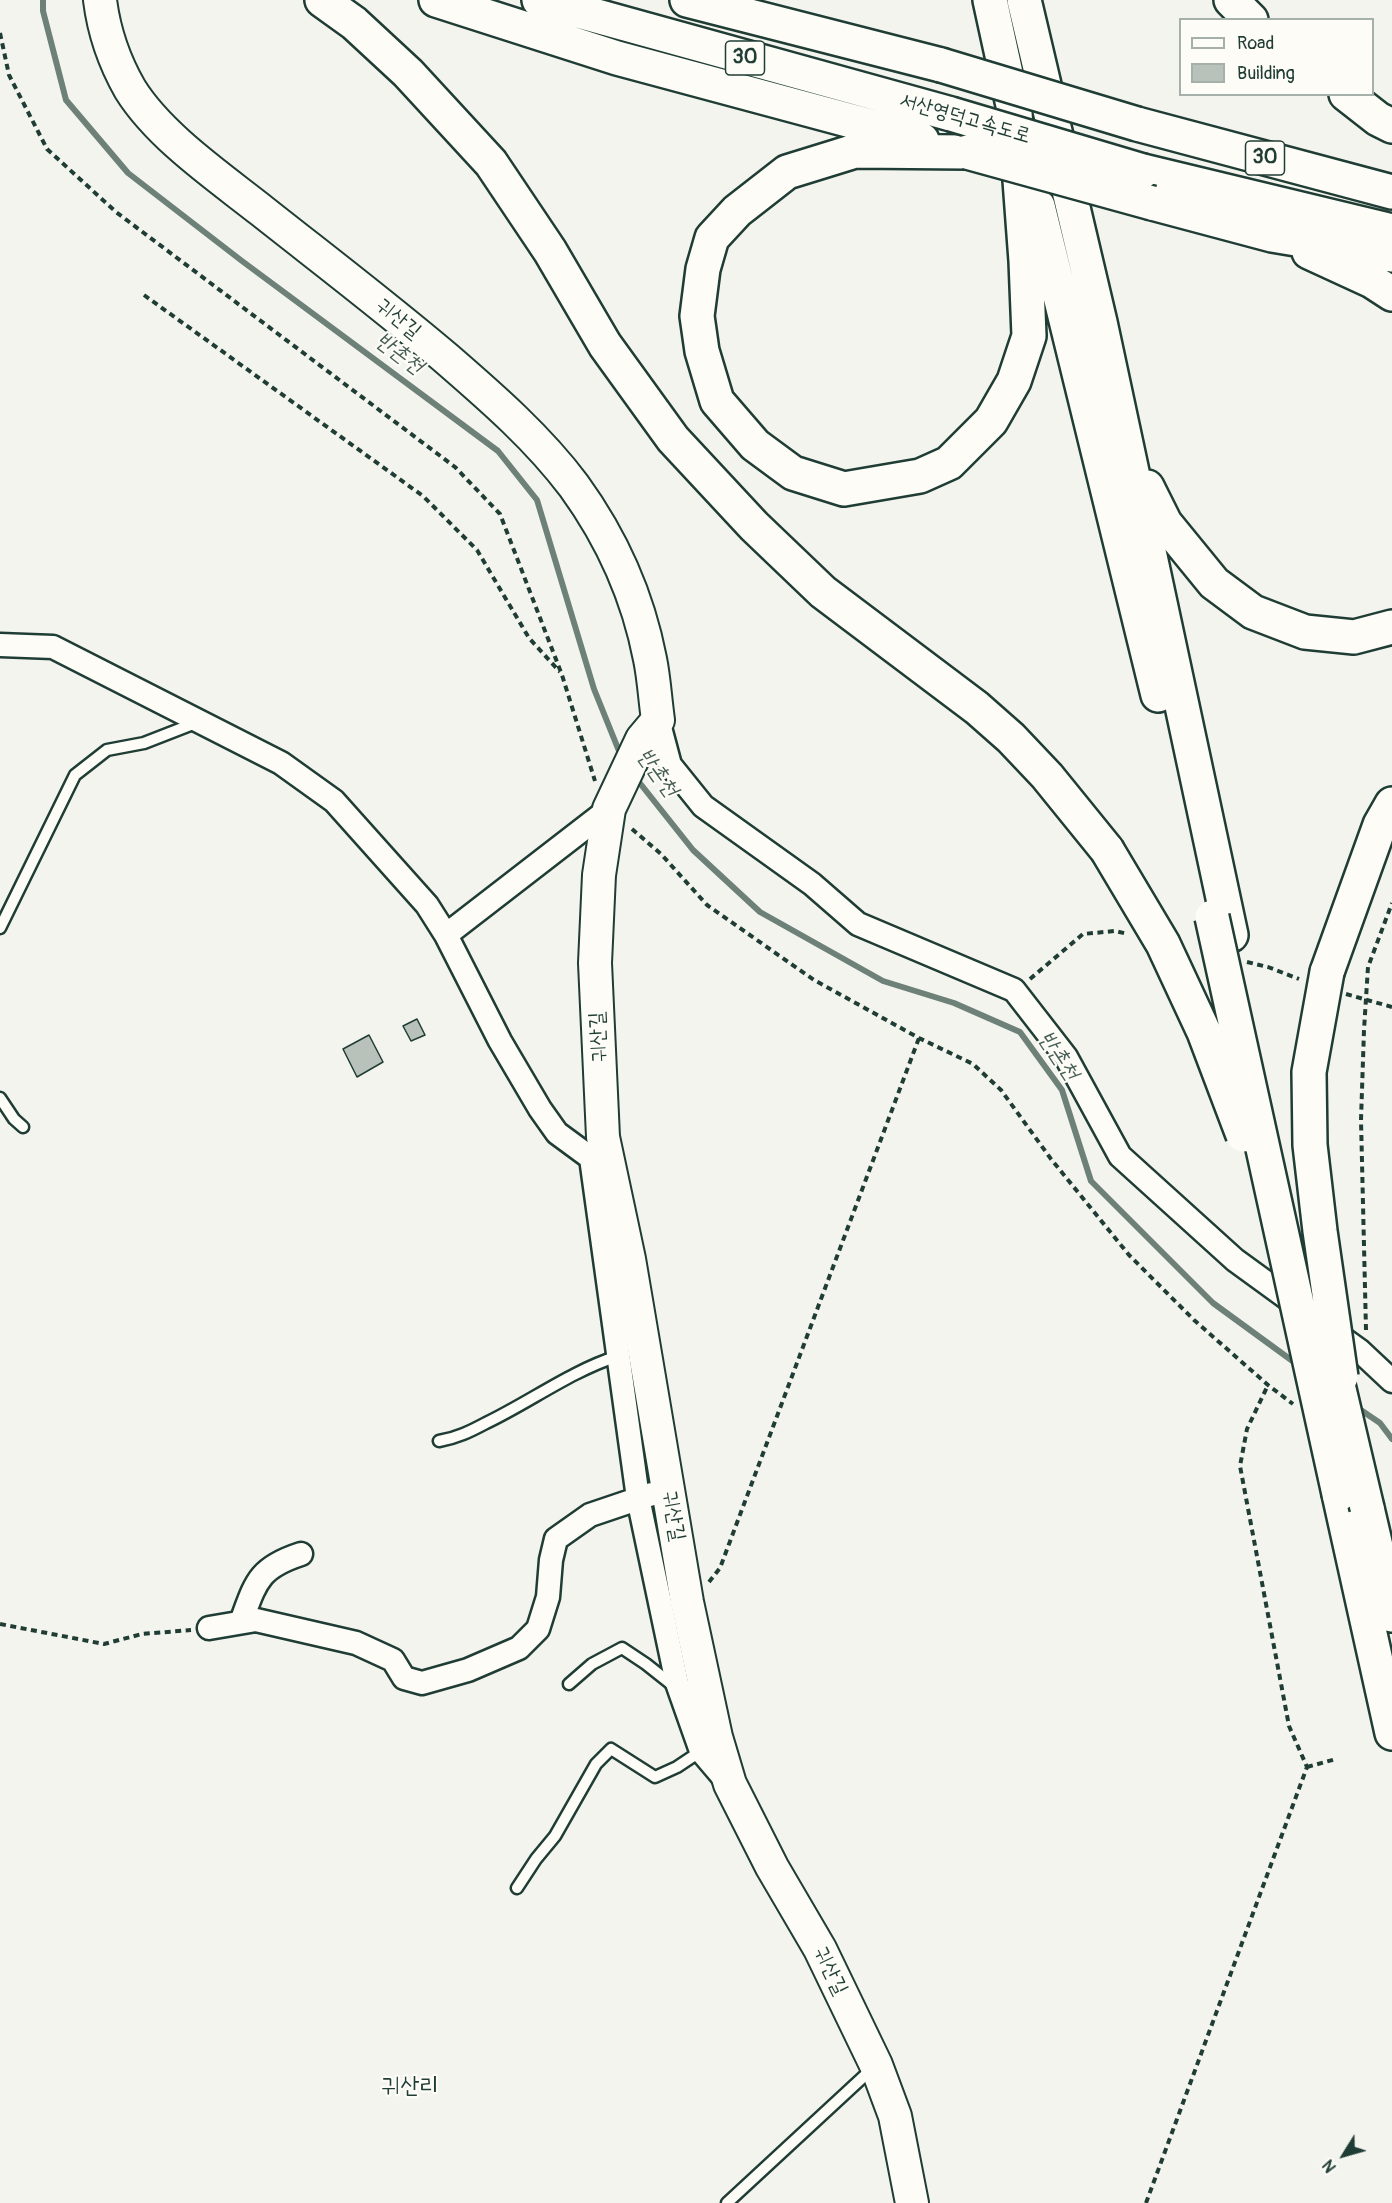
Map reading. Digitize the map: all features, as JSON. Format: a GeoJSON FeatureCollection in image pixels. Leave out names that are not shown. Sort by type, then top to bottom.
{"type":"FeatureCollection","features":[{"type":"Feature","properties":{"kind":"highway"},"geometry":{"type":"LineString","coordinates":[[322,0],[354,23],[408,73],[491,163],[550,251],[605,345],[673,440],[754,526],[823,592],[898,651],[977,708],[1011,738],[1047,776],[1107,850],[1163,944],[1204,1032],[1284,1245]]}},
{"type":"Feature","properties":{"kind":"highway"},"geometry":{"type":"LineString","coordinates":[[436,0],[617,58],[1152,203],[1272,235],[1392,255]]}},
{"type":"Feature","properties":{"kind":"highway","name":"서산영덕고속도로"},"geometry":{"type":"LineString","coordinates":[[539,0],[951,114],[1143,171],[1392,231]]}},
{"type":"Feature","properties":{"kind":"highway","name":"서산영덕고속도로"},"geometry":{"type":"LineString","coordinates":[[687,0],[940,65],[1137,124],[1392,192]]}},
{"type":"Feature","properties":{"kind":"highway"},"geometry":{"type":"LineString","coordinates":[[990,0],[1015,113],[1348,1429]]}},
{"type":"Feature","properties":{"kind":"highway"},"geometry":{"type":"LineString","coordinates":[[1024,0],[1100,322],[1138,467],[1165,523],[1214,583],[1253,612],[1305,632],[1354,637],[1392,627]]}},
{"type":"Feature","properties":{"kind":"highway"},"geometry":{"type":"LineString","coordinates":[[1231,0],[1249,18]]}},
{"type":"Feature","properties":{"kind":"highway"},"geometry":{"type":"LineString","coordinates":[[1349,96],[1378,119],[1392,126]]}},
{"type":"Feature","properties":{"kind":"highway"},"geometry":{"type":"LineString","coordinates":[[967,152],[855,151],[787,172],[737,211],[712,238],[704,269],[697,316],[702,351],[717,401],[755,445],[793,473],[844,489],[920,476],[949,463],[991,421],[1014,381],[1029,336],[1015,113]]}},
{"type":"Feature","properties":{"kind":"highway"},"geometry":{"type":"LineString","coordinates":[[1272,235],[1372,281],[1392,294]]}},
{"type":"Feature","properties":{"kind":"highway"},"geometry":{"type":"LineString","coordinates":[[1100,322],[1284,1245],[1352,1501],[1392,1615]]}},
{"type":"Feature","properties":{"kind":"highway"},"geometry":{"type":"LineString","coordinates":[[1392,804],[1380,825],[1327,972],[1309,1072],[1310,1145],[1348,1429],[1352,1501],[1392,1733]]}},
{"type":"Feature","properties":{"kind":"street","name":"귀산길"},"geometry":{"type":"LineString","coordinates":[[100,0],[109,48],[131,90],[160,126],[213,173],[416,333],[483,389],[541,447],[574,486],[599,525],[623,572],[651,659],[650,730],[613,800],[599,875],[595,963],[603,1137],[600,1159],[629,1259],[687,1602],[716,1737],[730,1784],[772,1867],[820,1949],[876,2065],[895,2116],[912,2203]]}},
{"type":"Feature","properties":{"kind":"street"},"geometry":{"type":"LineString","coordinates":[[0,645],[53,647],[281,763],[334,801],[427,905],[446,935],[500,1041],[540,1109],[557,1133],[600,1159],[618,1356],[638,1498],[680,1691],[701,1751],[730,1784]]}},
{"type":"Feature","properties":{"kind":"street"},"geometry":{"type":"LineString","coordinates":[[650,730],[670,765],[703,806],[812,884],[858,924],[1014,990],[1066,1057],[1120,1156],[1235,1260],[1365,1356],[1392,1382]]}},
{"type":"Feature","properties":{"kind":"street"},"geometry":{"type":"LineString","coordinates":[[446,935],[613,800]]}},
{"type":"Feature","properties":{"kind":"street"},"geometry":{"type":"LineString","coordinates":[[209,1628],[256,1620],[356,1644],[393,1660],[404,1678],[422,1683],[468,1670],[519,1648],[538,1629],[548,1597],[551,1560],[556,1539],[590,1515],[668,1490]]}},
{"type":"Feature","properties":{"kind":"street"},"geometry":{"type":"LineString","coordinates":[[241,1622],[261,1575],[280,1561],[301,1554]]}},
{"type":"Feature","properties":{"kind":"lane"},"geometry":{"type":"LineString","coordinates":[[0,928],[75,775],[107,750],[144,743],[199,722]]}},
{"type":"Feature","properties":{"kind":"lane"},"geometry":{"type":"LineString","coordinates":[[0,1098],[14,1119],[23,1126]]}},
{"type":"Feature","properties":{"kind":"lane"},"geometry":{"type":"LineString","coordinates":[[439,1441],[455,1439],[509,1412],[592,1364],[618,1356]]}},
{"type":"Feature","properties":{"kind":"lane"},"geometry":{"type":"LineString","coordinates":[[569,1684],[592,1664],[622,1648],[680,1691]]}},
{"type":"Feature","properties":{"kind":"lane"},"geometry":{"type":"LineString","coordinates":[[517,1888],[555,1836],[596,1764],[611,1749],[655,1777],[677,1767],[701,1751]]}},
{"type":"Feature","properties":{"kind":"lane"},"geometry":{"type":"LineString","coordinates":[[727,2203],[876,2065]]}},
{"type":"Feature","properties":{"kind":"path"},"geometry":{"type":"LineString","coordinates":[[144,295],[423,496],[477,550],[529,638],[562,675]]}},
{"type":"Feature","properties":{"kind":"path"},"geometry":{"type":"LineString","coordinates":[[1365,1356],[1361,1120],[1364,1030],[1368,967],[1392,903]]}},
{"type":"Feature","properties":{"kind":"path"},"geometry":{"type":"LineString","coordinates":[[687,1602],[711,1581],[720,1568],[919,1038]]}},
{"type":"Feature","properties":{"kind":"path"},"geometry":{"type":"LineString","coordinates":[[1146,2203],[1307,1767],[1289,1726],[1240,1466],[1247,1429],[1268,1385]]}},
{"type":"Feature","properties":{"kind":"path"},"geometry":{"type":"LineString","coordinates":[[0,1624],[104,1644],[142,1634],[209,1628]]}},
{"type":"Feature","properties":{"kind":"path"},"geometry":{"type":"LineString","coordinates":[[1307,1767],[1336,1759]]}},
{"type":"Feature","properties":{"kind":"building"},"geometry":{"type":"Polygon","coordinates":[[[417,1019],[425,1035],[411,1041],[403,1026],[417,1019]]]}},
{"type":"Feature","properties":{"kind":"building"},"geometry":{"type":"Polygon","coordinates":[[[369,1035],[383,1062],[357,1077],[343,1049],[369,1035]]]}},
{"type":"Feature","properties":{"kind":"waterway","name":"반촌천"},"geometry":{"type":"LineString","coordinates":[[43,0],[43,11],[66,100],[128,173],[242,261],[498,451],[537,500],[594,689],[621,756]]}},
{"type":"Feature","properties":{"kind":"waterway","name":"반촌천"},"geometry":{"type":"LineString","coordinates":[[635,777],[693,850],[760,912],[883,981],[954,1003],[1020,1032],[1062,1090],[1091,1181],[1213,1303],[1298,1365]]}},
{"type":"Feature","properties":{"kind":"waterway","name":"반촌천"},"geometry":{"type":"LineString","coordinates":[[1355,1406],[1380,1423],[1392,1439]]}},
{"type":"Feature","properties":{"kind":"district","name":"귀산리"},"geometry":{"type":"Point","coordinates":[410,2087]}}]}
